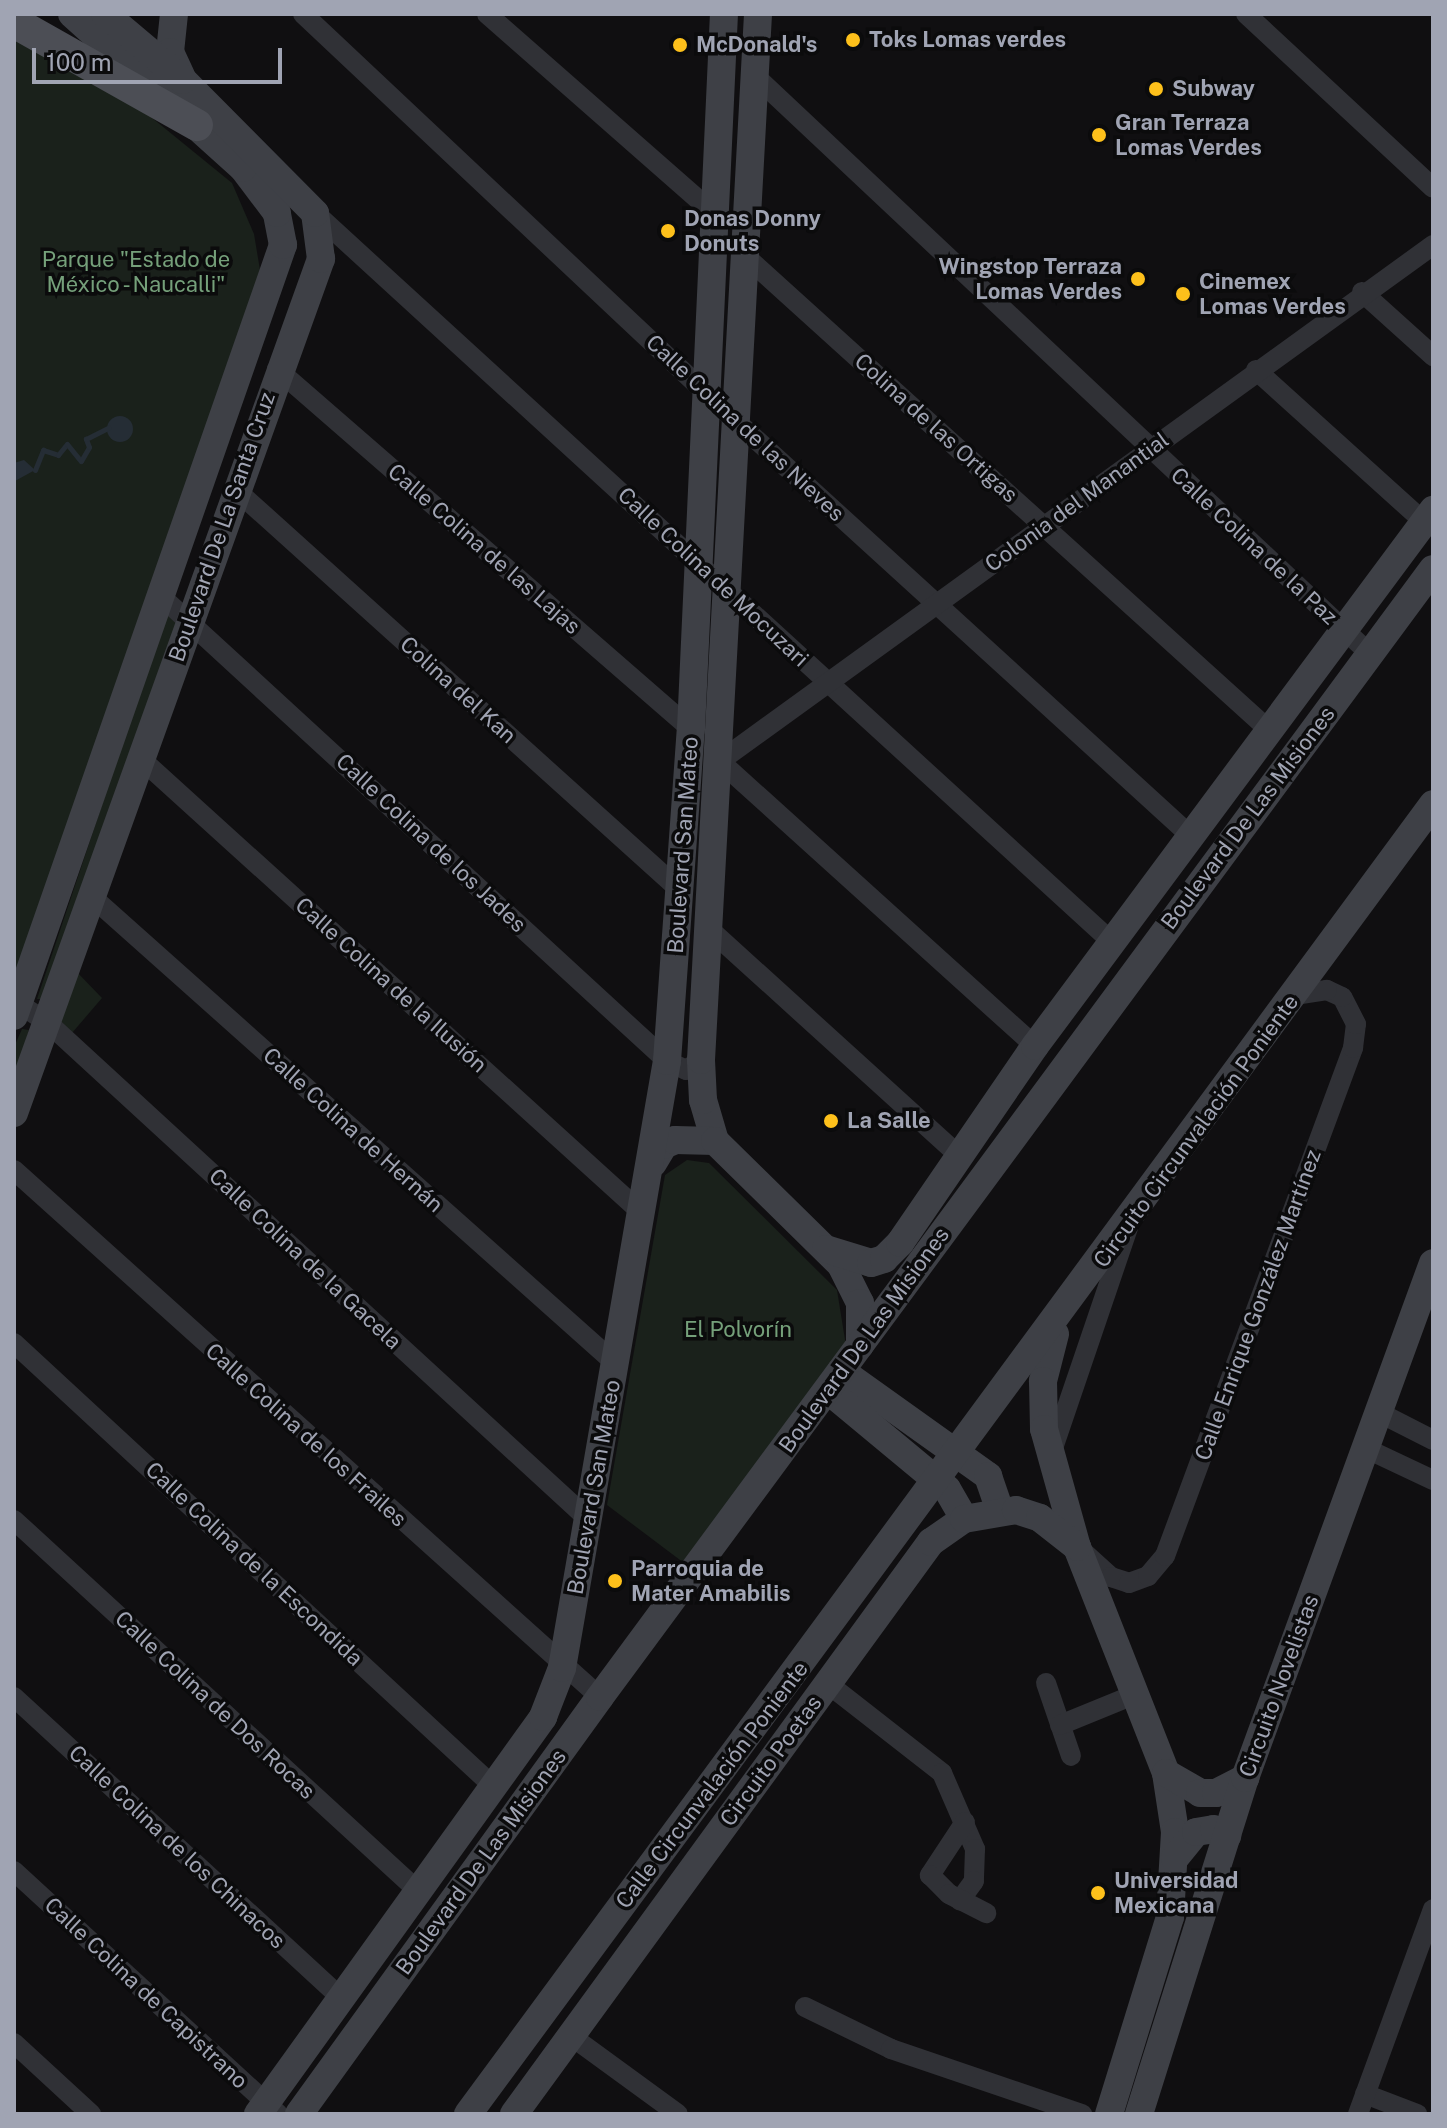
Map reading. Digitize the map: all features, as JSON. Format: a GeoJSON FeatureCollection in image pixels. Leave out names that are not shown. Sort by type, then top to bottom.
{"type":"FeatureCollection","features":[{"type":"Feature","properties":{"kind":"main road","name":"Boulevard De La Santa Cruz"},"geometry":{"type":"LineString","coordinates":[[16,1010],[163,598],[283,245],[277,213],[243,168],[72,14]]}},
{"type":"Feature","properties":{"kind":"main road"},"geometry":{"type":"LineString","coordinates":[[105,14],[183,80],[315,213]]}},
{"type":"Feature","properties":{"kind":"main road"},"geometry":{"type":"LineString","coordinates":[[174,14],[170,52],[183,80]]}},
{"type":"Feature","properties":{"kind":"main road","name":"Boulevard San Mateo"},"geometry":{"type":"LineString","coordinates":[[562,1668],[653,1163],[667,1061],[691,729],[724,14]]}},
{"type":"Feature","properties":{"kind":"main road","name":"Boulevard San Mateo"},"geometry":{"type":"LineString","coordinates":[[715,1141],[703,1100],[701,1060],[707,927],[720,761],[726,587],[738,423],[758,14]]}},
{"type":"Feature","properties":{"kind":"main road"},"geometry":{"type":"LineString","coordinates":[[14,22],[197,125]]}},
{"type":"Feature","properties":{"kind":"main road","name":"Boulevard De La Santa Cruz"},"geometry":{"type":"LineString","coordinates":[[14,1113],[277,369],[321,259],[315,213]]}},
{"type":"Feature","properties":{"kind":"main road","name":"Boulevard De Las Misiones"},"geometry":{"type":"LineString","coordinates":[[826,1249],[859,1261],[884,1259],[1035,1046],[1429,516]]}},
{"type":"Feature","properties":{"kind":"main road","name":"Boulevard De Las Misiones"},"geometry":{"type":"LineString","coordinates":[[299,2114],[600,1697],[1433,569]]}},
{"type":"Feature","properties":{"kind":"main road","name":"Circuito Circunvalación Poniente"},"geometry":{"type":"LineString","coordinates":[[956,1455],[1433,804]]}},
{"type":"Feature","properties":{"kind":"main road"},"geometry":{"type":"LineString","coordinates":[[653,1163],[664,1145],[675,1140],[715,1141],[826,1249],[856,1293],[860,1345]]}},
{"type":"Feature","properties":{"kind":"main road","name":"Circuito Novelistas"},"geometry":{"type":"LineString","coordinates":[[1139,2114],[1245,1778],[1433,1263]]}},
{"type":"Feature","properties":{"kind":"main road"},"geometry":{"type":"LineString","coordinates":[[1062,1314],[1043,1381],[1051,1454],[1077,1547],[1166,1773],[1175,1858],[1161,1955],[1109,2114]]}},
{"type":"Feature","properties":{"kind":"main road"},"geometry":{"type":"LineString","coordinates":[[835,1381],[988,1476],[1000,1511]]}},
{"type":"Feature","properties":{"kind":"main road"},"geometry":{"type":"LineString","coordinates":[[835,1381],[956,1500],[964,1519]]}},
{"type":"Feature","properties":{"kind":"main road","name":"Calle Circunvalación Poniente"},"geometry":{"type":"LineString","coordinates":[[468,2114],[956,1455]]}},
{"type":"Feature","properties":{"kind":"main road","name":"Circuito Poetas"},"geometry":{"type":"LineString","coordinates":[[522,2104],[931,1542],[964,1519],[1000,1511],[1040,1518],[1077,1547]]}},
{"type":"Feature","properties":{"kind":"main road","name":"Boulevard De Las Misiones"},"geometry":{"type":"LineString","coordinates":[[267,2110],[341,1998],[543,1717],[562,1668]]}},
{"type":"Feature","properties":{"kind":"main road"},"geometry":{"type":"LineString","coordinates":[[1166,1773],[1200,1793],[1216,1793],[1245,1778]]}},
{"type":"Feature","properties":{"kind":"main road"},"geometry":{"type":"LineString","coordinates":[[1175,1858],[1196,1832],[1214,1829],[1227,1836]]}},
{"type":"Feature","properties":{"kind":"main road"},"geometry":{"type":"LineString","coordinates":[[498,2073],[522,2104]]}},
{"type":"Feature","properties":{"kind":"street","name":"Calle Colina de las Nieves"},"geometry":{"type":"LineString","coordinates":[[303,14],[706,394],[1191,836]]}},
{"type":"Feature","properties":{"kind":"street"},"geometry":{"type":"LineString","coordinates":[[487,14],[716,215]]}},
{"type":"Feature","properties":{"kind":"street"},"geometry":{"type":"LineString","coordinates":[[1246,14],[1433,188]]}},
{"type":"Feature","properties":{"kind":"street","name":"Calle Colina de la Paz"},"geometry":{"type":"LineString","coordinates":[[753,74],[1371,655]]}},
{"type":"Feature","properties":{"kind":"street","name":"Calle Colina de Mocuzari"},"geometry":{"type":"LineString","coordinates":[[315,213],[1112,942]]}},
{"type":"Feature","properties":{"kind":"street","name":"Colonia del Manantial"},"geometry":{"type":"LineString","coordinates":[[720,761],[1150,450],[1362,292],[1433,245]]}},
{"type":"Feature","properties":{"kind":"street","name":"Colina de las Ortigas"},"geometry":{"type":"LineString","coordinates":[[744,255],[1270,731]]}},
{"type":"Feature","properties":{"kind":"street"},"geometry":{"type":"LineString","coordinates":[[1362,292],[1433,356]]}},
{"type":"Feature","properties":{"kind":"street","name":"Calle Colina de las Lajas"},"geometry":{"type":"LineString","coordinates":[[277,369],[691,729]]}},
{"type":"Feature","properties":{"kind":"street"},"geometry":{"type":"LineString","coordinates":[[1256,370],[1429,516]]}},
{"type":"Feature","properties":{"kind":"street","name":"Colina del Kan"},"geometry":{"type":"LineString","coordinates":[[235,489],[681,891]]}},
{"type":"Feature","properties":{"kind":"street","name":"Calle Colina de los Jades"},"geometry":{"type":"LineString","coordinates":[[163,598],[667,1061]]}},
{"type":"Feature","properties":{"kind":"street","name":"Calle Colina de la Ilusión"},"geometry":{"type":"LineString","coordinates":[[140,758],[642,1213]]}},
{"type":"Feature","properties":{"kind":"street"},"geometry":{"type":"LineString","coordinates":[[720,761],[1035,1046]]}},
{"type":"Feature","properties":{"kind":"street","name":"Calle Colina de Hernán"},"geometry":{"type":"LineString","coordinates":[[91,896],[616,1364]]}},
{"type":"Feature","properties":{"kind":"street"},"geometry":{"type":"LineString","coordinates":[[707,927],[957,1154]]}},
{"type":"Feature","properties":{"kind":"street","name":"Calle Enrique González Martínez"},"geometry":{"type":"LineString","coordinates":[[1077,1547],[1111,1577],[1129,1583],[1148,1576],[1165,1556],[1353,1048],[1356,1024],[1342,997],[1327,990],[1294,995]]}},
{"type":"Feature","properties":{"kind":"street","name":"Calle Colina de la Gacela"},"geometry":{"type":"LineString","coordinates":[[16,1010],[47,1022],[588,1519]]}},
{"type":"Feature","properties":{"kind":"street"},"geometry":{"type":"LineString","coordinates":[[667,1061],[686,1070],[701,1060]]}},
{"type":"Feature","properties":{"kind":"street","name":"Calle Colina de los Frailes"},"geometry":{"type":"LineString","coordinates":[[14,1170],[562,1668],[600,1697]]}},
{"type":"Feature","properties":{"kind":"street"},"geometry":{"type":"LineString","coordinates":[[1051,1454],[1130,1221]]}},
{"type":"Feature","properties":{"kind":"street","name":"Calle Colina de la Escondida"},"geometry":{"type":"LineString","coordinates":[[14,1343],[493,1786]]}},
{"type":"Feature","properties":{"kind":"street"},"geometry":{"type":"LineString","coordinates":[[1378,1412],[1433,1440]]}},
{"type":"Feature","properties":{"kind":"street"},"geometry":{"type":"LineString","coordinates":[[1365,1448],[1433,1480]]}},
{"type":"Feature","properties":{"kind":"street","name":"Calle Colina de Dos Rocas"},"geometry":{"type":"LineString","coordinates":[[14,1520],[417,1890]]}},
{"type":"Feature","properties":{"kind":"street"},"geometry":{"type":"LineString","coordinates":[[827,1683],[942,1773],[965,1822],[977,1867],[974,1881],[960,1900]]}},
{"type":"Feature","properties":{"kind":"street"},"geometry":{"type":"LineString","coordinates":[[1046,1683],[1071,1756]]}},
{"type":"Feature","properties":{"kind":"street"},"geometry":{"type":"LineString","coordinates":[[1060,1725],[1136,1694]]}},
{"type":"Feature","properties":{"kind":"street","name":"Calle Colina de los Chinacos"},"geometry":{"type":"LineString","coordinates":[[14,1697],[341,1998]]}},
{"type":"Feature","properties":{"kind":"street"},"geometry":{"type":"LineString","coordinates":[[965,1822],[930,1875],[960,1900],[986,1913]]}},
{"type":"Feature","properties":{"kind":"street","name":"Calle Colina de Capistrano"},"geometry":{"type":"LineString","coordinates":[[14,1871],[267,2110]]}},
{"type":"Feature","properties":{"kind":"street"},"geometry":{"type":"LineString","coordinates":[[1358,2114],[1433,1909]]}},
{"type":"Feature","properties":{"kind":"street"},"geometry":{"type":"LineString","coordinates":[[805,2007],[891,2049],[1082,2114]]}},
{"type":"Feature","properties":{"kind":"street"},"geometry":{"type":"LineString","coordinates":[[571,2036],[678,2114]]}},
{"type":"Feature","properties":{"kind":"street"},"geometry":{"type":"LineString","coordinates":[[14,2043],[91,2114]]}},
{"type":"Feature","properties":{"kind":"street"},"geometry":{"type":"LineString","coordinates":[[1365,2094],[1417,2114]]}},
{"type":"Feature","properties":{"kind":"green space","name":"Parque \"Estado de México - Naucalli\""},"geometry":{"type":"Polygon","coordinates":[[[14,34],[108,82],[232,183],[254,234],[263,288],[14,993],[14,34]]]}},
{"type":"Feature","properties":{"kind":"green space"},"geometry":{"type":"Polygon","coordinates":[[[166,614],[178,622],[42,999],[37,999],[166,614]]]}},
{"type":"Feature","properties":{"kind":"green space"},"geometry":{"type":"Polygon","coordinates":[[[74,969],[102,998],[72,1033],[58,1019],[74,969]]]}},
{"type":"Feature","properties":{"kind":"green space"},"geometry":{"type":"Polygon","coordinates":[[[22,1029],[29,1030],[14,1083],[14,1047],[22,1029]]]}},
{"type":"Feature","properties":{"kind":"green space","name":"El Polvorín"},"geometry":{"type":"Polygon","coordinates":[[[687,1160],[709,1163],[837,1290],[846,1346],[688,1566],[607,1505],[665,1175],[687,1160]]]}},
{"type":"Feature","properties":{"kind":"shaded area"},"geometry":{"type":"Polygon","coordinates":[[[120,416],[129,420],[133,429],[129,438],[120,442],[111,438],[107,429],[111,420],[120,416]]]}},
{"type":"Feature","properties":{"kind":"shaded area"},"geometry":{"type":"Polygon","coordinates":[[[24,460],[35,470],[15,481],[14,463],[24,460]]]}},
{"type":"Feature","properties":{"kind":"waterway"},"geometry":{"type":"LineString","coordinates":[[35,470],[43,450],[58,455],[67,444],[81,461],[89,447],[86,439],[108,428]]}},
{"type":"Feature","properties":{"kind":"place","name":"Toks Lomas verdes"},"geometry":{"type":"Point","coordinates":[853,40]}},
{"type":"Feature","properties":{"kind":"place","name":"McDonald's"},"geometry":{"type":"Point","coordinates":[680,45]}},
{"type":"Feature","properties":{"kind":"place","name":"Subway"},"geometry":{"type":"Point","coordinates":[1156,89]}},
{"type":"Feature","properties":{"kind":"place","name":"Gran Terraza Lomas Verdes"},"geometry":{"type":"Point","coordinates":[1099,135]}},
{"type":"Feature","properties":{"kind":"place","name":"Donas Donny Donuts"},"geometry":{"type":"Point","coordinates":[668,231]}},
{"type":"Feature","properties":{"kind":"place","name":"Wingstop Terraza Lomas Verdes"},"geometry":{"type":"Point","coordinates":[1138,279]}},
{"type":"Feature","properties":{"kind":"place","name":"Cinemex Lomas Verdes"},"geometry":{"type":"Point","coordinates":[1183,294]}},
{"type":"Feature","properties":{"kind":"place","name":"La Salle"},"geometry":{"type":"Point","coordinates":[831,1121]}},
{"type":"Feature","properties":{"kind":"place","name":"Parroquia de Mater Amabilis"},"geometry":{"type":"Point","coordinates":[615,1581]}},
{"type":"Feature","properties":{"kind":"place","name":"Universidad Mexicana"},"geometry":{"type":"Point","coordinates":[1098,1893]}}]}
